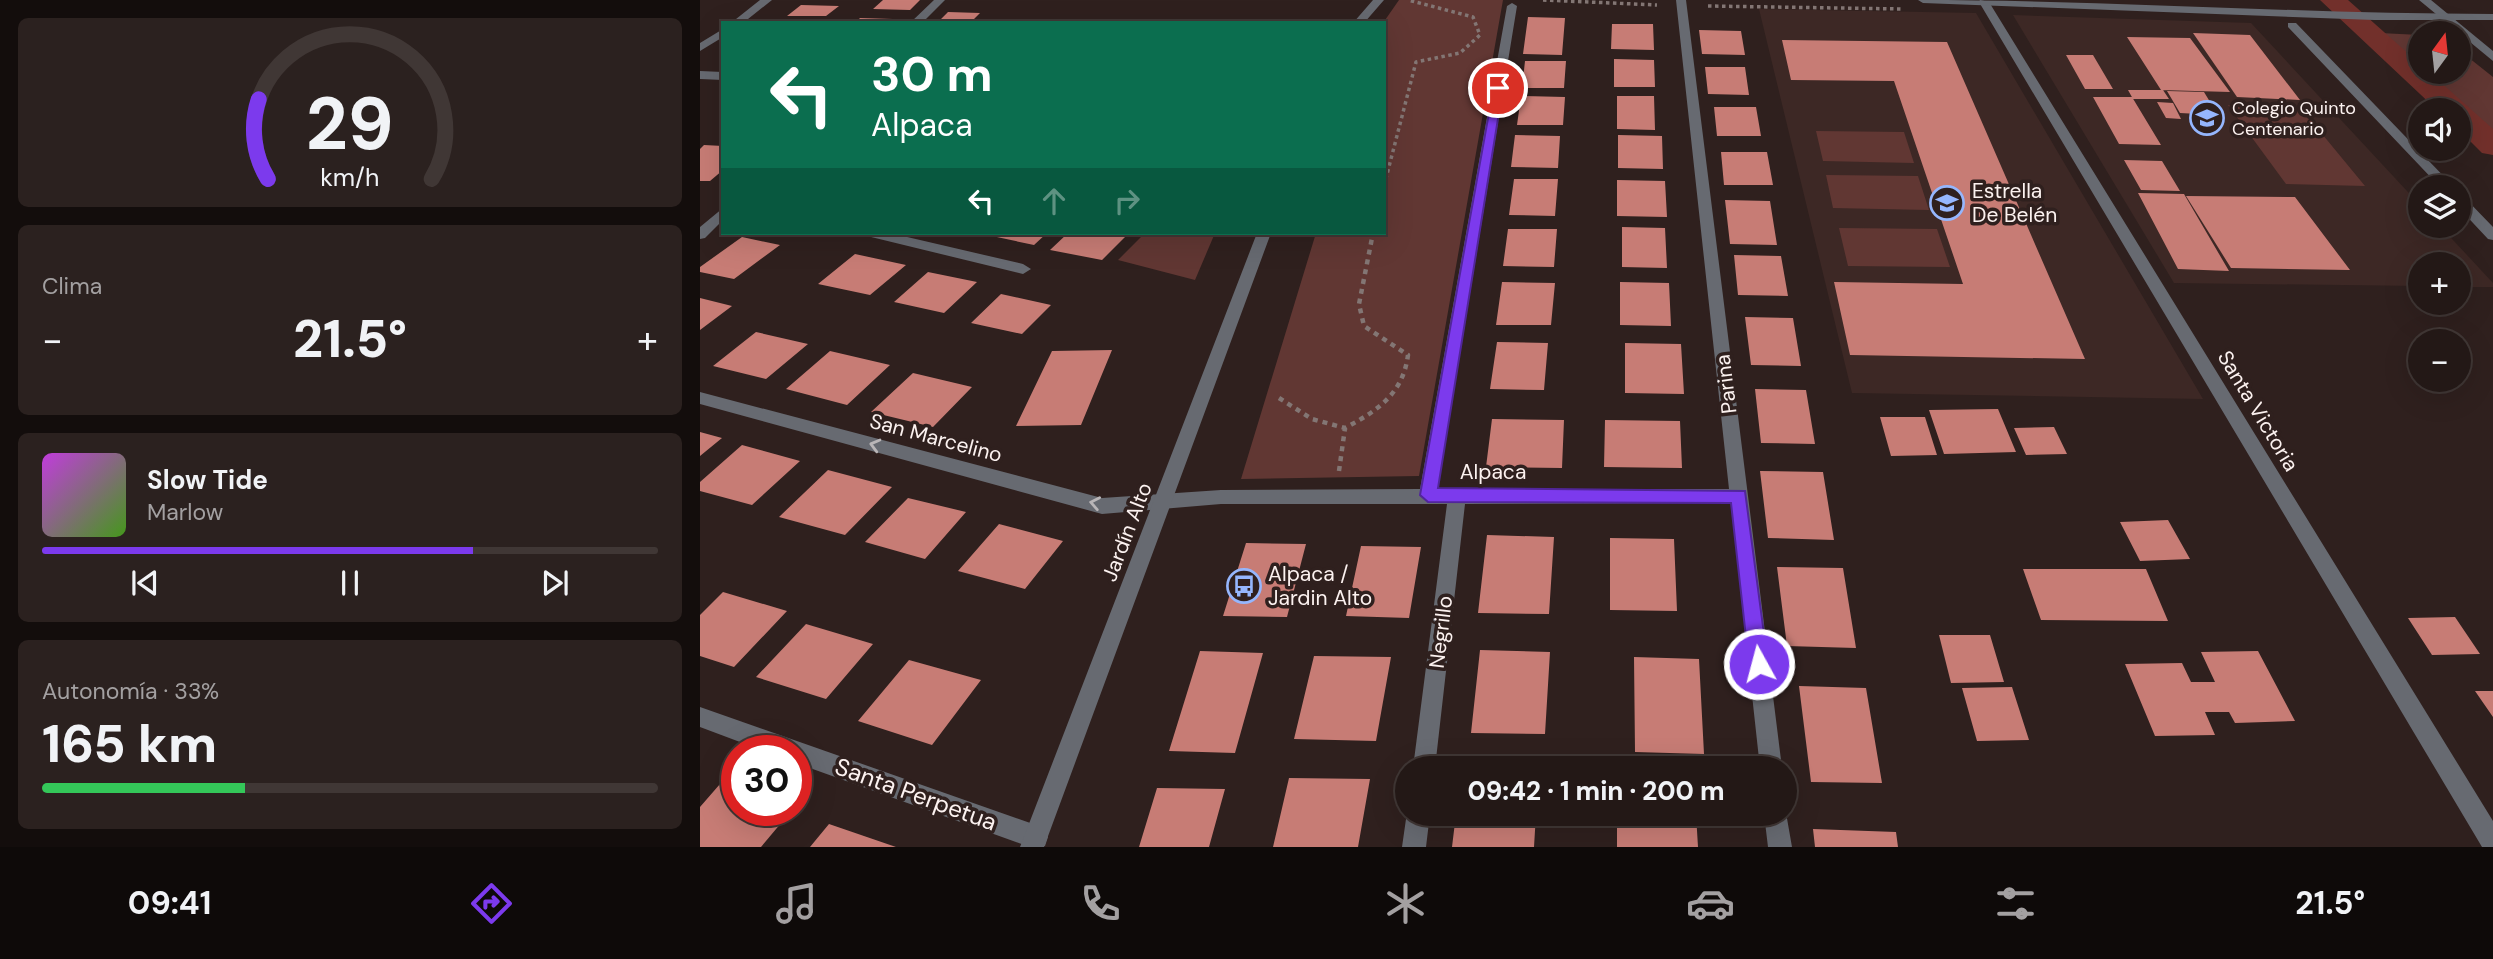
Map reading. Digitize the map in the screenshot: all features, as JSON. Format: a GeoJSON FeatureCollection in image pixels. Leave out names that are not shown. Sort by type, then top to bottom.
{"type":"FeatureCollection","features":[{"type":"Feature","properties":{"kind":"street"},"geometry":{"type":"LineString","coordinates":[[739,21],[767,0]]}},
{"type":"Feature","properties":{"kind":"street"},"geometry":{"type":"LineString","coordinates":[[917,21],[940,0]]}},
{"type":"Feature","properties":{"kind":"street"},"geometry":{"type":"LineString","coordinates":[[1360,21],[1379,0]]}},
{"type":"Feature","properties":{"kind":"street"},"geometry":{"type":"LineString","coordinates":[[1923,0],[2103,2],[2309,9],[2403,8],[2442,16]]}},
{"type":"Feature","properties":{"kind":"street"},"geometry":{"type":"LineString","coordinates":[[2248,0],[2374,17],[2493,17]]}},
{"type":"Feature","properties":{"kind":"street"},"geometry":{"type":"LineString","coordinates":[[2424,0],[2493,57]]}},
{"type":"Feature","properties":{"kind":"street","name":"Santa Victoria"},"geometry":{"type":"LineString","coordinates":[[1984,2],[2493,844]]}},
{"type":"Feature","properties":{"kind":"street","name":"Parina"},"geometry":{"type":"LineString","coordinates":[[1681,3],[1770,756]]}},
{"type":"Feature","properties":{"kind":"street"},"geometry":{"type":"LineString","coordinates":[[1428,495],[1512,6]]}},
{"type":"Feature","properties":{"kind":"street"},"geometry":{"type":"LineString","coordinates":[[2292,25],[2436,175]]}},
{"type":"Feature","properties":{"kind":"street"},"geometry":{"type":"LineString","coordinates":[[700,48],[721,33]]}},
{"type":"Feature","properties":{"kind":"street"},"geometry":{"type":"LineString","coordinates":[[700,75],[721,76]]}},
{"type":"Feature","properties":{"kind":"street"},"geometry":{"type":"LineString","coordinates":[[2471,213],[2493,236]]}},
{"type":"Feature","properties":{"kind":"street"},"geometry":{"type":"LineString","coordinates":[[700,235],[721,214]]}},
{"type":"Feature","properties":{"kind":"street"},"geometry":{"type":"LineString","coordinates":[[880,235],[1023,269]]}},
{"type":"Feature","properties":{"kind":"street","name":"Jardín Alto"},"geometry":{"type":"LineString","coordinates":[[1034,842],[1263,235]]}},
{"type":"Feature","properties":{"kind":"street","name":"San Marcelino"},"geometry":{"type":"LineString","coordinates":[[700,398],[1102,506],[1163,501]]}},
{"type":"Feature","properties":{"kind":"street","name":"Alpaca"},"geometry":{"type":"LineString","coordinates":[[1163,501],[1428,495],[1739,496]]}},
{"type":"Feature","properties":{"kind":"street","name":"Negrillo"},"geometry":{"type":"LineString","coordinates":[[1425,756],[1457,495]]}},
{"type":"Feature","properties":{"kind":"street","name":"Santa Perpetua"},"geometry":{"type":"LineString","coordinates":[[700,717],[750,735]]}},
{"type":"Feature","properties":{"kind":"street","name":"Santa Perpetua"},"geometry":{"type":"LineString","coordinates":[[812,757],[1034,842]]}},
{"type":"Feature","properties":{"kind":"street"},"geometry":{"type":"LineString","coordinates":[[1414,847],[1417,826]]}},
{"type":"Feature","properties":{"kind":"street"},"geometry":{"type":"LineString","coordinates":[[1777,826],[1780,847]]}},
{"type":"Feature","properties":{"kind":"path"},"geometry":{"type":"LineString","coordinates":[[1386,178],[1416,62],[1460,53],[1480,35],[1473,18],[1425,1],[1408,0]]}},
{"type":"Feature","properties":{"kind":"path"},"geometry":{"type":"LineString","coordinates":[[1543,0],[1912,9]]}},
{"type":"Feature","properties":{"kind":"path"},"geometry":{"type":"LineString","coordinates":[[1279,398],[1312,419],[1345,428],[1384,406],[1398,389],[1407,369],[1408,355],[1364,326],[1359,304],[1373,235]]}},
{"type":"Feature","properties":{"kind":"path"},"geometry":{"type":"LineString","coordinates":[[1335,496],[1345,428]]}},
{"type":"Feature","properties":{"kind":"shaded area"},"geometry":{"type":"Polygon","coordinates":[[[1399,0],[1503,0],[1419,476],[1241,479],[1315,235],[1386,235],[1384,21],[1399,0]]]}},
{"type":"Feature","properties":{"kind":"shaded area","name":"Estrella De Belén"},"geometry":{"type":"Polygon","coordinates":[[[1759,9],[1976,13],[2203,399],[1852,393],[1759,9]]]}},
{"type":"Feature","properties":{"kind":"shaded area","name":"Colegio Quinto Centenario"},"geometry":{"type":"Polygon","coordinates":[[[2013,15],[2251,23],[2408,192],[2408,238],[2451,238],[2464,252],[2408,252],[2408,286],[2174,283],[2013,15]]]}},
{"type":"Feature","properties":{"kind":"shaded area"},"geometry":{"type":"Polygon","coordinates":[[[2380,33],[2408,34],[2408,58],[2380,33]]]}},
{"type":"Feature","properties":{"kind":"shaded area"},"geometry":{"type":"Polygon","coordinates":[[[2471,60],[2493,77],[2493,131],[2471,112],[2471,98],[2455,98],[2439,84],[2471,84],[2471,60]]]}},
{"type":"Feature","properties":{"kind":"shaded area"},"geometry":{"type":"Polygon","coordinates":[[[2228,105],[2299,106],[2365,186],[2286,184],[2228,105]]]}},
{"type":"Feature","properties":{"kind":"shaded area"},"geometry":{"type":"Polygon","coordinates":[[[1816,131],[1904,132],[1914,163],[1823,161],[1816,131]]]}},
{"type":"Feature","properties":{"kind":"shaded area"},"geometry":{"type":"Polygon","coordinates":[[[1826,175],[1918,176],[1929,210],[1833,208],[1826,175]]]}},
{"type":"Feature","properties":{"kind":"shaded area"},"geometry":{"type":"Polygon","coordinates":[[[1839,228],[1937,229],[1950,267],[1848,266],[1839,228]]]}},
{"type":"Feature","properties":{"kind":"shaded area"},"geometry":{"type":"Polygon","coordinates":[[[1143,235],[1214,235],[1195,280],[1118,260],[1143,235]]]}},
{"type":"Feature","properties":{"kind":"shaded area","name":"Colegio Quinto Centenario"},"geometry":{"type":"Polygon","coordinates":[[[2471,259],[2493,283],[2493,287],[2471,287],[2471,259]]]}},
{"type":"Feature","properties":{"kind":"building"},"geometry":{"type":"Polygon","coordinates":[[[883,0],[920,0],[910,10],[873,9],[883,0]]]}},
{"type":"Feature","properties":{"kind":"building"},"geometry":{"type":"Polygon","coordinates":[[[801,5],[839,6],[826,16],[787,16],[801,5]]]}},
{"type":"Feature","properties":{"kind":"building"},"geometry":{"type":"Polygon","coordinates":[[[948,12],[980,13],[972,21],[939,21],[948,12]]]}},
{"type":"Feature","properties":{"kind":"building"},"geometry":{"type":"Polygon","coordinates":[[[1528,17],[1565,18],[1562,55],[1523,54],[1528,17]]]}},
{"type":"Feature","properties":{"kind":"building"},"geometry":{"type":"Polygon","coordinates":[[[860,18],[893,19],[891,21],[857,21],[860,18]]]}},
{"type":"Feature","properties":{"kind":"building"},"geometry":{"type":"Polygon","coordinates":[[[1612,24],[1653,24],[1654,50],[1611,49],[1612,24]]]}},
{"type":"Feature","properties":{"kind":"building"},"geometry":{"type":"Polygon","coordinates":[[[1699,30],[1741,31],[1745,55],[1702,54],[1699,30]]]}},
{"type":"Feature","properties":{"kind":"building"},"geometry":{"type":"Polygon","coordinates":[[[2193,33],[2250,35],[2300,100],[2237,97],[2193,33]]]}},
{"type":"Feature","properties":{"kind":"building"},"geometry":{"type":"Polygon","coordinates":[[[2127,37],[2190,38],[2230,92],[2161,90],[2127,37]]]}},
{"type":"Feature","properties":{"kind":"building"},"geometry":{"type":"Polygon","coordinates":[[[1782,40],[1947,42],[2085,359],[1850,355],[1834,282],[1963,284],[1894,81],[1791,80],[1782,40]]]}},
{"type":"Feature","properties":{"kind":"building"},"geometry":{"type":"Polygon","coordinates":[[[2066,55],[2093,55],[2113,89],[2085,89],[2066,55]]]}},
{"type":"Feature","properties":{"kind":"building"},"geometry":{"type":"Polygon","coordinates":[[[1614,59],[1654,60],[1655,87],[1614,87],[1614,59]]]}},
{"type":"Feature","properties":{"kind":"building"},"geometry":{"type":"Polygon","coordinates":[[[1525,61],[1566,61],[1564,88],[1522,88],[1525,61]]]}},
{"type":"Feature","properties":{"kind":"building"},"geometry":{"type":"Polygon","coordinates":[[[1705,67],[1745,67],[1749,95],[1708,94],[1705,67]]]}},
{"type":"Feature","properties":{"kind":"building"},"geometry":{"type":"Polygon","coordinates":[[[2128,90],[2163,90],[2169,99],[2133,99],[2128,90]]]}},
{"type":"Feature","properties":{"kind":"building"},"geometry":{"type":"Polygon","coordinates":[[[2167,91],[2204,92],[2218,115],[2180,113],[2167,91]]]}},
{"type":"Feature","properties":{"kind":"building"},"geometry":{"type":"Polygon","coordinates":[[[1521,96],[1565,97],[1563,125],[1517,125],[1521,96]]]}},
{"type":"Feature","properties":{"kind":"building"},"geometry":{"type":"Polygon","coordinates":[[[1617,96],[1654,96],[1655,130],[1617,129],[1617,96]]]}},
{"type":"Feature","properties":{"kind":"building"},"geometry":{"type":"Polygon","coordinates":[[[2093,97],[2132,97],[2161,145],[2119,144],[2093,97]]]}},
{"type":"Feature","properties":{"kind":"building"},"geometry":{"type":"Polygon","coordinates":[[[2157,102],[2173,103],[2181,119],[2166,118],[2157,102]]]}},
{"type":"Feature","properties":{"kind":"building"},"geometry":{"type":"Polygon","coordinates":[[[1714,107],[1756,107],[1761,136],[1717,136],[1714,107]]]}},
{"type":"Feature","properties":{"kind":"building"},"geometry":{"type":"Polygon","coordinates":[[[1515,135],[1560,136],[1558,168],[1511,167],[1515,135]]]}},
{"type":"Feature","properties":{"kind":"building"},"geometry":{"type":"Polygon","coordinates":[[[1618,135],[1662,136],[1663,169],[1618,168],[1618,135]]]}},
{"type":"Feature","properties":{"kind":"building"},"geometry":{"type":"Polygon","coordinates":[[[704,145],[721,146],[721,172],[710,181],[700,181],[700,149],[704,145]]]}},
{"type":"Feature","properties":{"kind":"building"},"geometry":{"type":"Polygon","coordinates":[[[1721,152],[1767,152],[1773,185],[1724,185],[1721,152]]]}},
{"type":"Feature","properties":{"kind":"building"},"geometry":{"type":"Polygon","coordinates":[[[2124,160],[2162,161],[2180,191],[2141,190],[2124,160]]]}},
{"type":"Feature","properties":{"kind":"building"},"geometry":{"type":"Polygon","coordinates":[[[1514,179],[1558,179],[1555,216],[1509,215],[1514,179]]]}},
{"type":"Feature","properties":{"kind":"building"},"geometry":{"type":"Polygon","coordinates":[[[1617,180],[1665,181],[1667,217],[1617,216],[1617,180]]]}},
{"type":"Feature","properties":{"kind":"building"},"geometry":{"type":"Polygon","coordinates":[[[2138,193],[2184,194],[2229,271],[2178,269],[2138,193]]]}},
{"type":"Feature","properties":{"kind":"building"},"geometry":{"type":"Polygon","coordinates":[[[2186,196],[2295,197],[2350,270],[2231,268],[2186,196]]]}},
{"type":"Feature","properties":{"kind":"building"},"geometry":{"type":"Polygon","coordinates":[[[1725,200],[1770,201],[1777,245],[1730,244],[1725,200]]]}},
{"type":"Feature","properties":{"kind":"building"},"geometry":{"type":"Polygon","coordinates":[[[1622,227],[1665,228],[1667,268],[1622,267],[1622,227]]]}},
{"type":"Feature","properties":{"kind":"building"},"geometry":{"type":"Polygon","coordinates":[[[1508,229],[1557,229],[1554,267],[1503,266],[1508,229]]]}},
{"type":"Feature","properties":{"kind":"building"},"geometry":{"type":"Polygon","coordinates":[[[987,235],[1045,235],[1034,245],[987,235]]]}},
{"type":"Feature","properties":{"kind":"building"},"geometry":{"type":"Polygon","coordinates":[[[1066,235],[1127,235],[1102,260],[1050,250],[1066,235]]]}},
{"type":"Feature","properties":{"kind":"building"},"geometry":{"type":"Polygon","coordinates":[[[742,237],[780,245],[734,279],[700,272],[700,267],[742,237]]]}},
{"type":"Feature","properties":{"kind":"building"},"geometry":{"type":"Polygon","coordinates":[[[855,254],[906,265],[870,295],[818,284],[855,254]]]}},
{"type":"Feature","properties":{"kind":"building"},"geometry":{"type":"Polygon","coordinates":[[[1734,255],[1781,256],[1788,296],[1738,295],[1734,255]]]}},
{"type":"Feature","properties":{"kind":"building"},"geometry":{"type":"Polygon","coordinates":[[[928,272],[977,282],[944,313],[894,302],[928,272]]]}},
{"type":"Feature","properties":{"kind":"building"},"geometry":{"type":"Polygon","coordinates":[[[1502,282],[1555,283],[1551,325],[1496,325],[1502,282]]]}},
{"type":"Feature","properties":{"kind":"building"},"geometry":{"type":"Polygon","coordinates":[[[1620,282],[1669,283],[1671,326],[1620,325],[1620,282]]]}},
{"type":"Feature","properties":{"kind":"building"},"geometry":{"type":"Polygon","coordinates":[[[1001,294],[1051,305],[1022,334],[971,323],[1001,294]]]}},
{"type":"Feature","properties":{"kind":"building"},"geometry":{"type":"Polygon","coordinates":[[[700,298],[732,306],[700,330],[700,298]]]}},
{"type":"Feature","properties":{"kind":"building"},"geometry":{"type":"Polygon","coordinates":[[[1745,317],[1793,318],[1801,366],[1751,365],[1745,317]]]}},
{"type":"Feature","properties":{"kind":"building"},"geometry":{"type":"Polygon","coordinates":[[[756,332],[808,344],[766,379],[713,366],[756,332]]]}},
{"type":"Feature","properties":{"kind":"building"},"geometry":{"type":"Polygon","coordinates":[[[1497,342],[1548,343],[1544,390],[1490,389],[1497,342]]]}},
{"type":"Feature","properties":{"kind":"building"},"geometry":{"type":"Polygon","coordinates":[[[1625,343],[1681,344],[1684,394],[1625,393],[1625,343]]]}},
{"type":"Feature","properties":{"kind":"building"},"geometry":{"type":"Polygon","coordinates":[[[1112,350],[1081,425],[1016,426],[1052,351],[1112,350]]]}},
{"type":"Feature","properties":{"kind":"building"},"geometry":{"type":"Polygon","coordinates":[[[830,351],[890,365],[847,405],[786,389],[830,351]]]}},
{"type":"Feature","properties":{"kind":"building"},"geometry":{"type":"Polygon","coordinates":[[[913,373],[972,387],[933,427],[871,412],[913,373]]]}},
{"type":"Feature","properties":{"kind":"building"},"geometry":{"type":"Polygon","coordinates":[[[1755,389],[1806,390],[1815,444],[1761,443],[1755,389]]]}},
{"type":"Feature","properties":{"kind":"building"},"geometry":{"type":"Polygon","coordinates":[[[1998,409],[2016,452],[1944,454],[1929,410],[1998,409]]]}},
{"type":"Feature","properties":{"kind":"building"},"geometry":{"type":"Polygon","coordinates":[[[1880,417],[1925,417],[1937,455],[1891,456],[1880,417]]]}},
{"type":"Feature","properties":{"kind":"building"},"geometry":{"type":"Polygon","coordinates":[[[1492,419],[1564,420],[1562,468],[1486,467],[1492,419]]]}},
{"type":"Feature","properties":{"kind":"building"},"geometry":{"type":"Polygon","coordinates":[[[1605,420],[1680,421],[1682,468],[1604,467],[1605,420]]]}},
{"type":"Feature","properties":{"kind":"building"},"geometry":{"type":"Polygon","coordinates":[[[2054,427],[2067,454],[2026,455],[2014,428],[2054,427]]]}},
{"type":"Feature","properties":{"kind":"building"},"geometry":{"type":"Polygon","coordinates":[[[700,432],[722,438],[700,456],[700,432]]]}},
{"type":"Feature","properties":{"kind":"building"},"geometry":{"type":"Polygon","coordinates":[[[742,445],[800,461],[752,505],[700,491],[700,482],[742,445]]]}},
{"type":"Feature","properties":{"kind":"building"},"geometry":{"type":"Polygon","coordinates":[[[828,470],[892,487],[845,535],[779,517],[828,470]]]}},
{"type":"Feature","properties":{"kind":"building"},"geometry":{"type":"Polygon","coordinates":[[[1760,471],[1823,472],[1834,540],[1768,538],[1760,471]]]}},
{"type":"Feature","properties":{"kind":"building"},"geometry":{"type":"Polygon","coordinates":[[[908,498],[966,512],[925,559],[865,542],[908,498]]]}},
{"type":"Feature","properties":{"kind":"building"},"geometry":{"type":"Polygon","coordinates":[[[2168,520],[2190,559],[2140,561],[2120,522],[2168,520]]]}},
{"type":"Feature","properties":{"kind":"building"},"geometry":{"type":"Polygon","coordinates":[[[999,524],[1063,541],[1025,589],[958,571],[999,524]]]}},
{"type":"Feature","properties":{"kind":"building"},"geometry":{"type":"Polygon","coordinates":[[[1487,535],[1554,537],[1549,614],[1478,613],[1487,535]]]}},
{"type":"Feature","properties":{"kind":"building"},"geometry":{"type":"Polygon","coordinates":[[[1610,538],[1674,539],[1677,611],[1610,610],[1610,538]]]}},
{"type":"Feature","properties":{"kind":"building"},"geometry":{"type":"Polygon","coordinates":[[[1246,543],[1306,544],[1287,617],[1223,616],[1246,543]]]}},
{"type":"Feature","properties":{"kind":"building"},"geometry":{"type":"Polygon","coordinates":[[[1361,546],[1421,547],[1409,618],[1346,616],[1361,546]]]}},
{"type":"Feature","properties":{"kind":"building"},"geometry":{"type":"Polygon","coordinates":[[[1777,567],[1843,568],[1856,648],[1787,646],[1777,567]]]}},
{"type":"Feature","properties":{"kind":"building"},"geometry":{"type":"Polygon","coordinates":[[[2023,569],[2146,569],[2168,621],[2041,620],[2023,569]]]}},
{"type":"Feature","properties":{"kind":"building"},"geometry":{"type":"Polygon","coordinates":[[[723,592],[787,611],[734,667],[700,656],[700,615],[723,592]]]}},
{"type":"Feature","properties":{"kind":"building"},"geometry":{"type":"Polygon","coordinates":[[[2455,617],[2480,654],[2432,655],[2408,618],[2455,617]]]}},
{"type":"Feature","properties":{"kind":"building"},"geometry":{"type":"Polygon","coordinates":[[[806,624],[873,644],[826,699],[756,677],[806,624]]]}},
{"type":"Feature","properties":{"kind":"building"},"geometry":{"type":"Polygon","coordinates":[[[1939,635],[1990,635],[2004,682],[1951,683],[1939,635]]]}},
{"type":"Feature","properties":{"kind":"building"},"geometry":{"type":"Polygon","coordinates":[[[1480,650],[1550,652],[1545,734],[1471,733],[1480,650]]]}},
{"type":"Feature","properties":{"kind":"building"},"geometry":{"type":"Polygon","coordinates":[[[1200,651],[1263,653],[1235,753],[1169,751],[1200,651]]]}},
{"type":"Feature","properties":{"kind":"building"},"geometry":{"type":"Polygon","coordinates":[[[2258,651],[2295,721],[2235,723],[2229,712],[2205,712],[2215,735],[2155,736],[2125,664],[2182,663],[2191,682],[2215,682],[2201,652],[2258,651]]]}},
{"type":"Feature","properties":{"kind":"building"},"geometry":{"type":"Polygon","coordinates":[[[1314,656],[1391,657],[1376,741],[1294,739],[1314,656]]]}},
{"type":"Feature","properties":{"kind":"building"},"geometry":{"type":"Polygon","coordinates":[[[1634,657],[1699,659],[1704,754],[1635,752],[1634,657]]]}},
{"type":"Feature","properties":{"kind":"building"},"geometry":{"type":"Polygon","coordinates":[[[909,660],[981,680],[932,745],[858,721],[909,660]]]}},
{"type":"Feature","properties":{"kind":"building"},"geometry":{"type":"Polygon","coordinates":[[[1799,686],[1866,688],[1882,783],[1811,782],[1799,686]]]}},
{"type":"Feature","properties":{"kind":"building"},"geometry":{"type":"Polygon","coordinates":[[[2012,687],[2029,740],[1977,741],[1962,688],[2012,687]]]}},
{"type":"Feature","properties":{"kind":"building"},"geometry":{"type":"Polygon","coordinates":[[[2475,691],[2493,691],[2493,717],[2475,691]]]}},
{"type":"Feature","properties":{"kind":"building"},"geometry":{"type":"Polygon","coordinates":[[[1289,778],[1370,779],[1358,847],[1273,847],[1289,778]]]}},
{"type":"Feature","properties":{"kind":"building"},"geometry":{"type":"Polygon","coordinates":[[[720,784],[721,826],[779,826],[761,847],[700,847],[700,807],[720,784]]]}},
{"type":"Feature","properties":{"kind":"building"},"geometry":{"type":"Polygon","coordinates":[[[1157,788],[1225,789],[1209,847],[1139,847],[1157,788]]]}},
{"type":"Feature","properties":{"kind":"building"},"geometry":{"type":"Polygon","coordinates":[[[829,824],[896,847],[810,847],[829,824]]]}},
{"type":"Feature","properties":{"kind":"building"},"geometry":{"type":"Polygon","coordinates":[[[1455,826],[1535,826],[1534,847],[1452,847],[1455,826]]]}},
{"type":"Feature","properties":{"kind":"building"},"geometry":{"type":"Polygon","coordinates":[[[1617,826],[1697,826],[1698,847],[1617,847],[1617,826]]]}},
{"type":"Feature","properties":{"kind":"building"},"geometry":{"type":"Polygon","coordinates":[[[1813,829],[1896,832],[1898,847],[1815,847],[1813,829]]]}},
{"type":"Feature","properties":{"kind":"waterway"},"geometry":{"type":"LineString","coordinates":[[2333,0],[2441,98]]}},
{"type":"Feature","properties":{"kind":"waterway"},"geometry":{"type":"LineString","coordinates":[[2471,125],[2493,146]]}},
{"type":"Feature","properties":{"kind":"place","name":"Colegio Quinto Centenario"},"geometry":{"type":"Point","coordinates":[2207,118]}},
{"type":"Feature","properties":{"kind":"place","name":"Estrella De Belén"},"geometry":{"type":"Point","coordinates":[1947,203]}},
{"type":"Feature","properties":{"kind":"place","name":"Alpaca / Jardin Alto"},"geometry":{"type":"Point","coordinates":[1244,586]}},
{"type":"Feature","properties":{"kind":"route"},"geometry":{"type":"LineString","coordinates":[[1498,88],[1428,495],[1739,496],[1759,664]]}}]}
